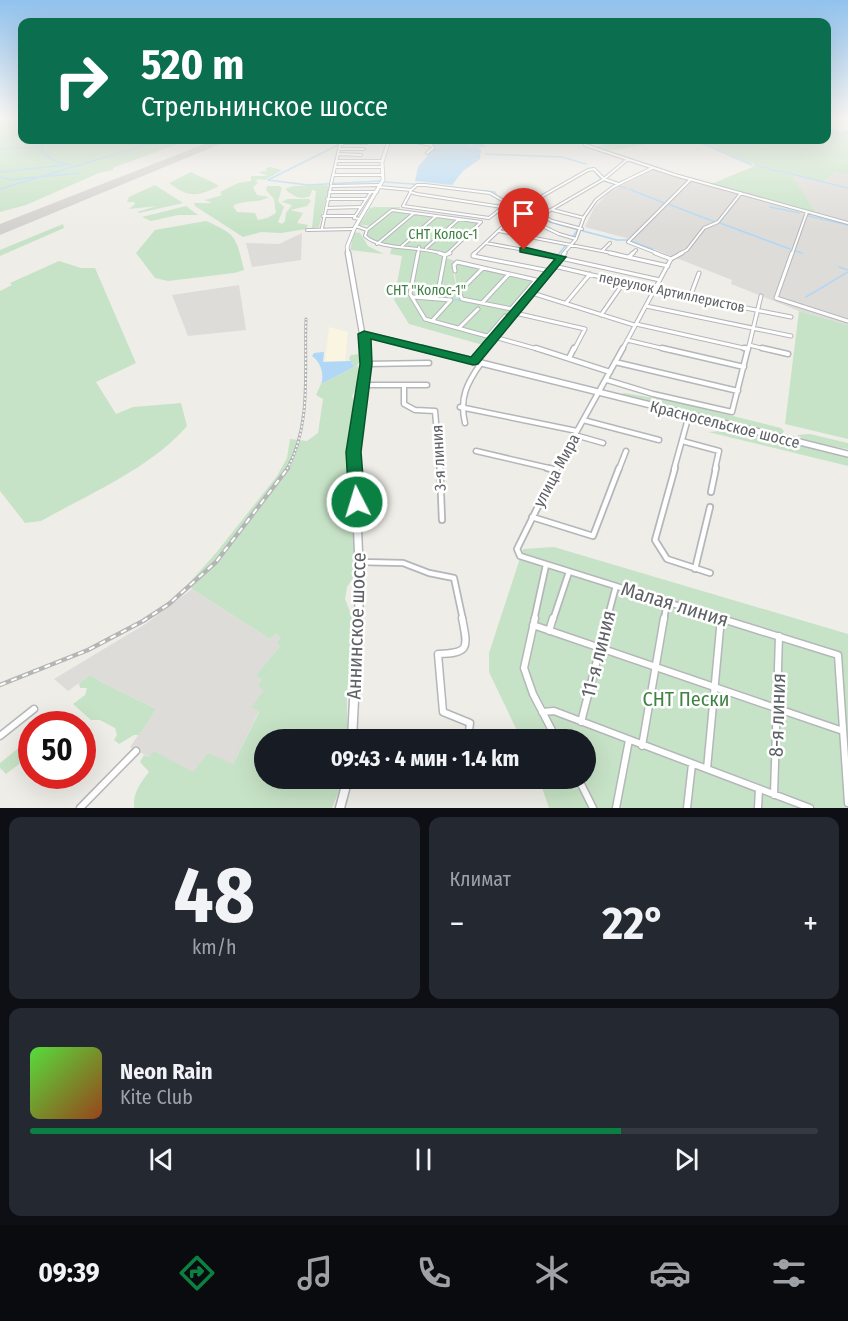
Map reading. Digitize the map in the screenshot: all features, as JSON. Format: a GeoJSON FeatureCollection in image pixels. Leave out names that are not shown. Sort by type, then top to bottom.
{"type":"FeatureCollection","features":[{"type":"Feature","properties":{"kind":"main road"},"geometry":{"type":"LineString","coordinates":[[384,155],[380,186],[355,227],[347,247],[351,277],[364,334],[601,393]]}},
{"type":"Feature","properties":{"kind":"main road","name":"Аннинское шоссе"},"geometry":{"type":"LineString","coordinates":[[353,729],[360,589],[354,452],[366,364],[364,334]]}},
{"type":"Feature","properties":{"kind":"main road","name":"Красносельское шоссе"},"geometry":{"type":"LineString","coordinates":[[601,393],[848,454]]}},
{"type":"Feature","properties":{"kind":"main road"},"geometry":{"type":"LineString","coordinates":[[340,808],[345,789]]}},
{"type":"Feature","properties":{"kind":"street"},"geometry":{"type":"LineString","coordinates":[[322,228],[338,155]]}},
{"type":"Feature","properties":{"kind":"street"},"geometry":{"type":"LineString","coordinates":[[354,155],[361,155]]}},
{"type":"Feature","properties":{"kind":"street"},"geometry":{"type":"LineString","coordinates":[[615,155],[690,179],[848,223]]}},
{"type":"Feature","properties":{"kind":"street"},"geometry":{"type":"LineString","coordinates":[[542,215],[604,179],[628,159]]}},
{"type":"Feature","properties":{"kind":"street"},"geometry":{"type":"LineString","coordinates":[[337,161],[382,161]]}},
{"type":"Feature","properties":{"kind":"street"},"geometry":{"type":"LineString","coordinates":[[335,168],[382,167]]}},
{"type":"Feature","properties":{"kind":"street"},"geometry":{"type":"LineString","coordinates":[[473,361],[576,239],[582,229],[584,218],[594,202],[606,191],[653,168]]}},
{"type":"Feature","properties":{"kind":"street"},"geometry":{"type":"LineString","coordinates":[[582,229],[556,222],[524,205],[588,170],[594,169],[604,179],[619,184]]}},
{"type":"Feature","properties":{"kind":"street"},"geometry":{"type":"LineString","coordinates":[[333,175],[383,175]]}},
{"type":"Feature","properties":{"kind":"street"},"geometry":{"type":"LineString","coordinates":[[671,259],[628,242],[690,179]]}},
{"type":"Feature","properties":{"kind":"street"},"geometry":{"type":"LineString","coordinates":[[331,184],[351,182]]}},
{"type":"Feature","properties":{"kind":"street"},"geometry":{"type":"LineString","coordinates":[[331,184],[380,186],[503,208],[576,239]]}},
{"type":"Feature","properties":{"kind":"street"},"geometry":{"type":"LineString","coordinates":[[419,185],[490,192],[499,200],[507,203],[489,218],[404,206],[410,191],[419,185]]}},
{"type":"Feature","properties":{"kind":"street"},"geometry":{"type":"LineString","coordinates":[[329,192],[376,192]]}},
{"type":"Feature","properties":{"kind":"street"},"geometry":{"type":"LineString","coordinates":[[355,216],[371,192]]}},
{"type":"Feature","properties":{"kind":"street"},"geometry":{"type":"LineString","coordinates":[[419,248],[410,294],[424,318],[569,358],[610,372],[671,259],[687,250],[704,228],[718,222],[741,193]]}},
{"type":"Feature","properties":{"kind":"street"},"geometry":{"type":"LineString","coordinates":[[327,200],[366,199]]}},
{"type":"Feature","properties":{"kind":"street"},"geometry":{"type":"LineString","coordinates":[[326,208],[361,207]]}},
{"type":"Feature","properties":{"kind":"street"},"geometry":{"type":"LineString","coordinates":[[392,210],[414,213],[481,222],[450,253],[445,255],[426,248],[377,244],[365,236],[367,230],[392,210]]}},
{"type":"Feature","properties":{"kind":"street"},"geometry":{"type":"LineString","coordinates":[[553,210],[584,218]]}},
{"type":"Feature","properties":{"kind":"street"},"geometry":{"type":"LineString","coordinates":[[807,212],[776,298],[848,321]]}},
{"type":"Feature","properties":{"kind":"street"},"geometry":{"type":"LineString","coordinates":[[377,244],[414,213]]}},
{"type":"Feature","properties":{"kind":"street"},"geometry":{"type":"LineString","coordinates":[[516,214],[473,256],[550,271]]}},
{"type":"Feature","properties":{"kind":"street"},"geometry":{"type":"LineString","coordinates":[[323,216],[355,216],[354,218],[360,219]]}},
{"type":"Feature","properties":{"kind":"street"},"geometry":{"type":"LineString","coordinates":[[402,246],[437,216]]}},
{"type":"Feature","properties":{"kind":"street"},"geometry":{"type":"LineString","coordinates":[[426,248],[459,219]]}},
{"type":"Feature","properties":{"kind":"street"},"geometry":{"type":"LineString","coordinates":[[307,230],[355,227],[367,230]]}},
{"type":"Feature","properties":{"kind":"street"},"geometry":{"type":"LineString","coordinates":[[499,231],[572,244],[668,266]]}},
{"type":"Feature","properties":{"kind":"street"},"geometry":{"type":"LineString","coordinates":[[486,243],[561,257],[660,280]]}},
{"type":"Feature","properties":{"kind":"street"},"geometry":{"type":"LineString","coordinates":[[602,251],[610,243]]}},
{"type":"Feature","properties":{"kind":"street"},"geometry":{"type":"LineString","coordinates":[[629,257],[636,250]]}},
{"type":"Feature","properties":{"kind":"street"},"geometry":{"type":"LineString","coordinates":[[437,297],[445,255]]}},
{"type":"Feature","properties":{"kind":"street"},"geometry":{"type":"LineString","coordinates":[[455,271],[454,265],[457,262],[536,280],[511,309]]}},
{"type":"Feature","properties":{"kind":"street","name":"переулок Артиллеристов"},"geometry":{"type":"LineString","coordinates":[[554,266],[656,290],[791,317]]}},
{"type":"Feature","properties":{"kind":"street"},"geometry":{"type":"LineString","coordinates":[[482,269],[459,292],[462,299],[511,309],[585,329],[569,358]]}},
{"type":"Feature","properties":{"kind":"street"},"geometry":{"type":"LineString","coordinates":[[690,297],[699,273]]}},
{"type":"Feature","properties":{"kind":"street"},"geometry":{"type":"LineString","coordinates":[[482,304],[509,274]]}},
{"type":"Feature","properties":{"kind":"street"},"geometry":{"type":"LineString","coordinates":[[566,303],[590,274]]}},
{"type":"Feature","properties":{"kind":"street"},"geometry":{"type":"LineString","coordinates":[[601,315],[624,282]]}},
{"type":"Feature","properties":{"kind":"street"},"geometry":{"type":"LineString","coordinates":[[532,293],[635,325],[788,354]]}},
{"type":"Feature","properties":{"kind":"street"},"geometry":{"type":"LineString","coordinates":[[607,380],[728,412],[734,410],[761,296]]}},
{"type":"Feature","properties":{"kind":"street"},"geometry":{"type":"LineString","coordinates":[[412,297],[437,297],[452,300],[432,322]]}},
{"type":"Feature","properties":{"kind":"street"},"geometry":{"type":"LineString","coordinates":[[646,306],[790,336]]}},
{"type":"Feature","properties":{"kind":"street"},"geometry":{"type":"LineString","coordinates":[[458,328],[478,309]]}},
{"type":"Feature","properties":{"kind":"street"},"geometry":{"type":"LineString","coordinates":[[488,336],[505,316]]}},
{"type":"Feature","properties":{"kind":"street"},"geometry":{"type":"LineString","coordinates":[[627,340],[744,367]]}},
{"type":"Feature","properties":{"kind":"street"},"geometry":{"type":"LineString","coordinates":[[615,362],[738,391]]}},
{"type":"Feature","properties":{"kind":"street"},"geometry":{"type":"LineString","coordinates":[[366,364],[429,363]]}},
{"type":"Feature","properties":{"kind":"street"},"geometry":{"type":"LineString","coordinates":[[465,423],[460,407],[469,380],[481,363]]}},
{"type":"Feature","properties":{"kind":"street","name":"улица Мира"},"geometry":{"type":"LineString","coordinates":[[517,549],[531,517],[583,420],[601,393],[610,372]]}},
{"type":"Feature","properties":{"kind":"street"},"geometry":{"type":"LineString","coordinates":[[364,385],[427,385]]}},
{"type":"Feature","properties":{"kind":"street","name":"3-я линия"},"geometry":{"type":"LineString","coordinates":[[404,385],[405,404],[415,410],[435,411],[440,449],[442,520]]}},
{"type":"Feature","properties":{"kind":"street"},"geometry":{"type":"LineString","coordinates":[[460,407],[576,433],[603,443]]}},
{"type":"Feature","properties":{"kind":"street"},"geometry":{"type":"LineString","coordinates":[[689,415],[655,540],[667,559],[710,573]]}},
{"type":"Feature","properties":{"kind":"street"},"geometry":{"type":"LineString","coordinates":[[583,420],[659,440]]}},
{"type":"Feature","properties":{"kind":"street"},"geometry":{"type":"LineString","coordinates":[[682,441],[719,451],[711,492]]}},
{"type":"Feature","properties":{"kind":"street"},"geometry":{"type":"LineString","coordinates":[[476,451],[556,470]]}},
{"type":"Feature","properties":{"kind":"street"},"geometry":{"type":"LineString","coordinates":[[531,517],[593,536],[626,452]]}},
{"type":"Feature","properties":{"kind":"street"},"geometry":{"type":"LineString","coordinates":[[695,569],[710,507]]}},
{"type":"Feature","properties":{"kind":"street","name":"Малая линия"},"geometry":{"type":"LineString","coordinates":[[517,549],[520,556],[546,565],[838,655],[843,730]]}},
{"type":"Feature","properties":{"kind":"street"},"geometry":{"type":"LineString","coordinates":[[359,562],[403,564],[454,578],[467,641],[465,649],[460,653],[438,654],[441,706],[447,715],[465,719],[470,723],[469,729]]}},
{"type":"Feature","properties":{"kind":"street"},"geometry":{"type":"LineString","coordinates":[[546,565],[524,668],[533,694],[551,729]]}},
{"type":"Feature","properties":{"kind":"street"},"geometry":{"type":"LineString","coordinates":[[549,631],[569,572]]}},
{"type":"Feature","properties":{"kind":"street","name":"11-я линия"},"geometry":{"type":"LineString","coordinates":[[581,722],[616,586]]}},
{"type":"Feature","properties":{"kind":"street"},"geometry":{"type":"LineString","coordinates":[[642,746],[667,602]]}},
{"type":"Feature","properties":{"kind":"street"},"geometry":{"type":"LineString","coordinates":[[707,769],[721,618]]}},
{"type":"Feature","properties":{"kind":"street"},"geometry":{"type":"LineString","coordinates":[[533,625],[843,730],[848,803]]}},
{"type":"Feature","properties":{"kind":"street","name":"8-я линия"},"geometry":{"type":"LineString","coordinates":[[774,795],[779,636]]}},
{"type":"Feature","properties":{"kind":"street"},"geometry":{"type":"LineString","coordinates":[[0,736],[34,709]]}},
{"type":"Feature","properties":{"kind":"street"},"geometry":{"type":"LineString","coordinates":[[542,712],[554,711],[810,808]]}},
{"type":"Feature","properties":{"kind":"street"},"geometry":{"type":"LineString","coordinates":[[616,808],[629,740]]}},
{"type":"Feature","properties":{"kind":"street"},"geometry":{"type":"LineString","coordinates":[[80,808],[136,751]]}},
{"type":"Feature","properties":{"kind":"street"},"geometry":{"type":"LineString","coordinates":[[687,808],[692,764]]}},
{"type":"Feature","properties":{"kind":"street"},"geometry":{"type":"LineString","coordinates":[[584,789],[593,808]]}},
{"type":"Feature","properties":{"kind":"street"},"geometry":{"type":"LineString","coordinates":[[758,808],[759,789]]}},
{"type":"Feature","properties":{"kind":"shaded area"},"geometry":{"type":"Polygon","coordinates":[[[655,169],[771,203],[772,201],[815,213],[790,174],[824,182],[835,172],[848,175],[848,325],[799,311],[731,284],[732,280],[626,238],[585,227],[594,208],[609,192],[655,169]]]}},
{"type":"Feature","properties":{"kind":"shaded area"},"geometry":{"type":"Polygon","coordinates":[[[302,233],[301,260],[252,267],[246,243],[279,244],[302,233]]]}},
{"type":"Feature","properties":{"kind":"shaded area"},"geometry":{"type":"Polygon","coordinates":[[[239,285],[246,330],[188,336],[172,295],[239,285]]]}},
{"type":"Feature","properties":{"kind":"shaded area"},"geometry":{"type":"Polygon","coordinates":[[[329,327],[348,332],[345,361],[325,361],[329,327]]]}},
{"type":"Feature","properties":{"kind":"shaded area"},"geometry":{"type":"Polygon","coordinates":[[[192,589],[270,639],[274,634],[281,638],[280,646],[257,676],[263,679],[264,690],[259,711],[233,764],[193,773],[154,752],[149,757],[130,747],[156,709],[90,675],[68,691],[54,679],[147,623],[192,589]]]}},
{"type":"Feature","properties":{"kind":"green space"},"geometry":{"type":"Polygon","coordinates":[[[0,155],[149,155],[112,168],[113,170],[99,173],[26,205],[0,212],[0,155]]]}},
{"type":"Feature","properties":{"kind":"green space"},"geometry":{"type":"Polygon","coordinates":[[[731,155],[848,155],[848,175],[835,172],[824,182],[791,174],[816,213],[711,184],[755,166],[791,173],[747,162],[731,155]]]}},
{"type":"Feature","properties":{"kind":"green space"},"geometry":{"type":"Polygon","coordinates":[[[270,167],[282,170],[265,180],[258,179],[256,181],[258,183],[253,187],[257,195],[269,197],[233,206],[237,212],[255,213],[258,220],[267,218],[276,213],[274,199],[266,190],[267,186],[280,186],[282,188],[278,201],[284,207],[278,222],[282,224],[285,221],[286,213],[292,205],[282,202],[287,199],[309,199],[311,201],[307,206],[290,210],[303,213],[297,223],[308,225],[306,229],[281,233],[261,232],[243,237],[195,206],[194,203],[212,203],[205,200],[222,195],[220,192],[238,183],[251,181],[251,176],[268,176],[258,172],[268,171],[265,169],[270,167]]]}},
{"type":"Feature","properties":{"kind":"green space"},"geometry":{"type":"Polygon","coordinates":[[[191,172],[219,186],[193,194],[182,191],[169,183],[191,172]]]}},
{"type":"Feature","properties":{"kind":"green space"},"geometry":{"type":"Polygon","coordinates":[[[155,185],[183,203],[139,213],[137,212],[157,206],[129,209],[135,204],[127,202],[129,197],[155,185]]]}},
{"type":"Feature","properties":{"kind":"green space"},"geometry":{"type":"Polygon","coordinates":[[[293,186],[329,186],[319,227],[312,228],[316,191],[312,190],[310,196],[300,198],[285,189],[293,186]]]}},
{"type":"Feature","properties":{"kind":"green space"},"geometry":{"type":"Polygon","coordinates":[[[186,206],[198,215],[178,215],[151,221],[142,217],[186,206]]]}},
{"type":"Feature","properties":{"kind":"green space","name":"СНТ Колос-1"},"geometry":{"type":"Polygon","coordinates":[[[400,207],[398,210],[480,222],[446,254],[376,241],[367,237],[367,231],[373,226],[359,225],[370,208],[400,207]]]}},
{"type":"Feature","properties":{"kind":"green space"},"geometry":{"type":"Polygon","coordinates":[[[206,221],[224,230],[234,239],[244,270],[168,281],[155,278],[136,253],[155,230],[206,221]]]}},
{"type":"Feature","properties":{"kind":"green space"},"geometry":{"type":"Polygon","coordinates":[[[63,224],[64,228],[0,256],[0,250],[63,224]]]}},
{"type":"Feature","properties":{"kind":"green space"},"geometry":{"type":"Polygon","coordinates":[[[354,232],[360,233],[368,246],[384,254],[350,250],[354,232]]]}},
{"type":"Feature","properties":{"kind":"green space","name":"СНТ \"Колос-1\""},"geometry":{"type":"Polygon","coordinates":[[[392,247],[417,248],[455,261],[452,268],[460,300],[511,311],[483,345],[409,324],[394,300],[402,256],[390,254],[392,247]]]}},
{"type":"Feature","properties":{"kind":"green space"},"geometry":{"type":"Polygon","coordinates":[[[59,261],[81,268],[95,268],[136,363],[96,382],[116,414],[133,407],[181,403],[187,426],[156,455],[119,479],[41,521],[25,523],[0,491],[0,291],[12,285],[10,283],[59,261]]]}},
{"type":"Feature","properties":{"kind":"green space"},"geometry":{"type":"Polygon","coordinates":[[[456,262],[534,280],[510,308],[462,298],[458,291],[453,265],[456,262]]]}},
{"type":"Feature","properties":{"kind":"green space"},"geometry":{"type":"Polygon","coordinates":[[[799,311],[848,325],[848,439],[785,424],[799,311]]]}},
{"type":"Feature","properties":{"kind":"green space"},"geometry":{"type":"Polygon","coordinates":[[[351,355],[363,356],[357,366],[362,375],[352,396],[355,405],[349,436],[347,465],[351,479],[350,481],[340,480],[342,485],[350,489],[354,525],[355,575],[347,587],[345,599],[355,624],[347,692],[347,729],[254,729],[254,789],[340,789],[332,808],[134,808],[138,788],[149,772],[140,762],[144,755],[149,757],[154,751],[193,772],[208,753],[233,764],[259,712],[252,707],[264,690],[258,686],[262,679],[256,676],[280,646],[277,643],[281,638],[275,634],[270,639],[192,589],[189,583],[277,476],[287,458],[290,439],[307,441],[318,433],[323,399],[316,395],[321,384],[354,367],[349,358],[351,355]]]}},
{"type":"Feature","properties":{"kind":"green space"},"geometry":{"type":"Polygon","coordinates":[[[622,394],[673,401],[781,428],[784,431],[782,435],[772,433],[624,396],[622,394]]]}},
{"type":"Feature","properties":{"kind":"green space"},"geometry":{"type":"Polygon","coordinates":[[[721,431],[749,439],[749,432],[848,457],[848,466],[708,432],[721,431]]]}},
{"type":"Feature","properties":{"kind":"green space"},"geometry":{"type":"Polygon","coordinates":[[[810,434],[848,443],[848,449],[810,443],[797,435],[810,434]]]}},
{"type":"Feature","properties":{"kind":"green space","name":"СНТ Пески"},"geometry":{"type":"Polygon","coordinates":[[[554,547],[848,634],[848,808],[549,808],[542,789],[596,789],[596,729],[516,729],[489,672],[489,653],[523,549],[554,547]]]}},
{"type":"Feature","properties":{"kind":"green space"},"geometry":{"type":"Polygon","coordinates":[[[90,675],[156,709],[139,735],[134,735],[119,744],[114,740],[117,735],[115,728],[96,720],[96,711],[81,711],[73,704],[85,695],[87,688],[80,688],[79,683],[90,675]]]}},
{"type":"Feature","properties":{"kind":"green space"},"geometry":{"type":"Polygon","coordinates":[[[18,748],[18,765],[6,774],[0,768],[0,763],[18,748]]]}},
{"type":"Feature","properties":{"kind":"water"},"geometry":{"type":"Polygon","coordinates":[[[428,155],[480,155],[480,159],[463,171],[452,185],[415,181],[418,167],[428,155]]]}},
{"type":"Feature","properties":{"kind":"water"},"geometry":{"type":"Polygon","coordinates":[[[324,352],[323,362],[351,361],[354,367],[321,384],[321,368],[312,356],[314,353],[324,352]]]}},
{"type":"Feature","properties":{"kind":"waterway"},"geometry":{"type":"LineString","coordinates":[[44,155],[55,161],[71,165]]}},
{"type":"Feature","properties":{"kind":"waterway"},"geometry":{"type":"LineString","coordinates":[[40,177],[113,155]]}},
{"type":"Feature","properties":{"kind":"waterway"},"geometry":{"type":"LineString","coordinates":[[319,155],[268,180],[308,185],[380,181]]}},
{"type":"Feature","properties":{"kind":"waterway"},"geometry":{"type":"LineString","coordinates":[[504,155],[562,157],[586,164]]}},
{"type":"Feature","properties":{"kind":"waterway"},"geometry":{"type":"LineString","coordinates":[[617,155],[668,171]]}},
{"type":"Feature","properties":{"kind":"waterway"},"geometry":{"type":"LineString","coordinates":[[728,155],[752,165]]}},
{"type":"Feature","properties":{"kind":"waterway"},"geometry":{"type":"LineString","coordinates":[[0,172],[65,165]]}},
{"type":"Feature","properties":{"kind":"waterway"},"geometry":{"type":"LineString","coordinates":[[755,165],[848,188]]}},
{"type":"Feature","properties":{"kind":"waterway"},"geometry":{"type":"LineString","coordinates":[[593,170],[601,179]]}},
{"type":"Feature","properties":{"kind":"waterway"},"geometry":{"type":"LineString","coordinates":[[40,177],[81,173]]}},
{"type":"Feature","properties":{"kind":"waterway"},"geometry":{"type":"LineString","coordinates":[[0,177],[13,180],[35,177]]}},
{"type":"Feature","properties":{"kind":"waterway"},"geometry":{"type":"LineString","coordinates":[[0,189],[40,177]]}},
{"type":"Feature","properties":{"kind":"waterway"},"geometry":{"type":"LineString","coordinates":[[603,181],[615,184]]}},
{"type":"Feature","properties":{"kind":"waterway"},"geometry":{"type":"LineString","coordinates":[[385,182],[440,186]]}},
{"type":"Feature","properties":{"kind":"waterway"},"geometry":{"type":"LineString","coordinates":[[619,186],[626,188]]}},
{"type":"Feature","properties":{"kind":"waterway"},"geometry":{"type":"LineString","coordinates":[[629,189],[664,203]]}},
{"type":"Feature","properties":{"kind":"waterway"},"geometry":{"type":"LineString","coordinates":[[484,191],[495,192],[497,196]]}},
{"type":"Feature","properties":{"kind":"waterway"},"geometry":{"type":"LineString","coordinates":[[509,202],[524,207]]}},
{"type":"Feature","properties":{"kind":"waterway"},"geometry":{"type":"LineString","coordinates":[[668,204],[715,222]]}},
{"type":"Feature","properties":{"kind":"waterway"},"geometry":{"type":"LineString","coordinates":[[770,207],[799,213]]}},
{"type":"Feature","properties":{"kind":"waterway"},"geometry":{"type":"LineString","coordinates":[[529,209],[550,222],[579,230]]}},
{"type":"Feature","properties":{"kind":"waterway"},"geometry":{"type":"LineString","coordinates":[[809,216],[848,225]]}},
{"type":"Feature","properties":{"kind":"waterway"},"geometry":{"type":"LineString","coordinates":[[720,223],[790,249]]}},
{"type":"Feature","properties":{"kind":"waterway"},"geometry":{"type":"LineString","coordinates":[[573,236],[577,231]]}},
{"type":"Feature","properties":{"kind":"waterway"},"geometry":{"type":"LineString","coordinates":[[583,231],[617,240],[627,240]]}},
{"type":"Feature","properties":{"kind":"waterway"},"geometry":{"type":"LineString","coordinates":[[631,241],[653,249]]}},
{"type":"Feature","properties":{"kind":"waterway"},"geometry":{"type":"LineString","coordinates":[[557,256],[566,245]]}},
{"type":"Feature","properties":{"kind":"waterway"},"geometry":{"type":"LineString","coordinates":[[796,251],[802,253]]}},
{"type":"Feature","properties":{"kind":"waterway"},"geometry":{"type":"LineString","coordinates":[[547,269],[556,259]]}},
{"type":"Feature","properties":{"kind":"waterway"},"geometry":{"type":"LineString","coordinates":[[839,267],[848,270]]}},
{"type":"Feature","properties":{"kind":"waterway"},"geometry":{"type":"LineString","coordinates":[[537,280],[545,271]]}},
{"type":"Feature","properties":{"kind":"waterway"},"geometry":{"type":"LineString","coordinates":[[806,297],[848,272]]}},
{"type":"Feature","properties":{"kind":"waterway"},"geometry":{"type":"LineString","coordinates":[[515,308],[527,293]]}},
{"type":"Feature","properties":{"kind":"waterway"},"geometry":{"type":"LineString","coordinates":[[453,300],[463,300]]}},
{"type":"Feature","properties":{"kind":"waterway"},"geometry":{"type":"LineString","coordinates":[[492,336],[512,310]]}},
{"type":"Feature","properties":{"kind":"waterway"},"geometry":{"type":"LineString","coordinates":[[485,344],[491,338]]}},
{"type":"Feature","properties":{"kind":"runway"},"geometry":{"type":"LineString","coordinates":[[0,230],[187,155]]}},
{"type":"Feature","properties":{"kind":"railway"},"geometry":{"type":"LineString","coordinates":[[287,469],[295,452],[303,415],[306,377],[306,319]]}},
{"type":"Feature","properties":{"kind":"railway"},"geometry":{"type":"LineString","coordinates":[[0,685],[88,650],[143,621],[169,604],[216,562],[288,468]]}},
{"type":"Feature","properties":{"kind":"route"},"geometry":{"type":"LineString","coordinates":[[357,502],[354,452],[366,364],[364,334],[473,361],[561,257],[524,250]]}}]}
